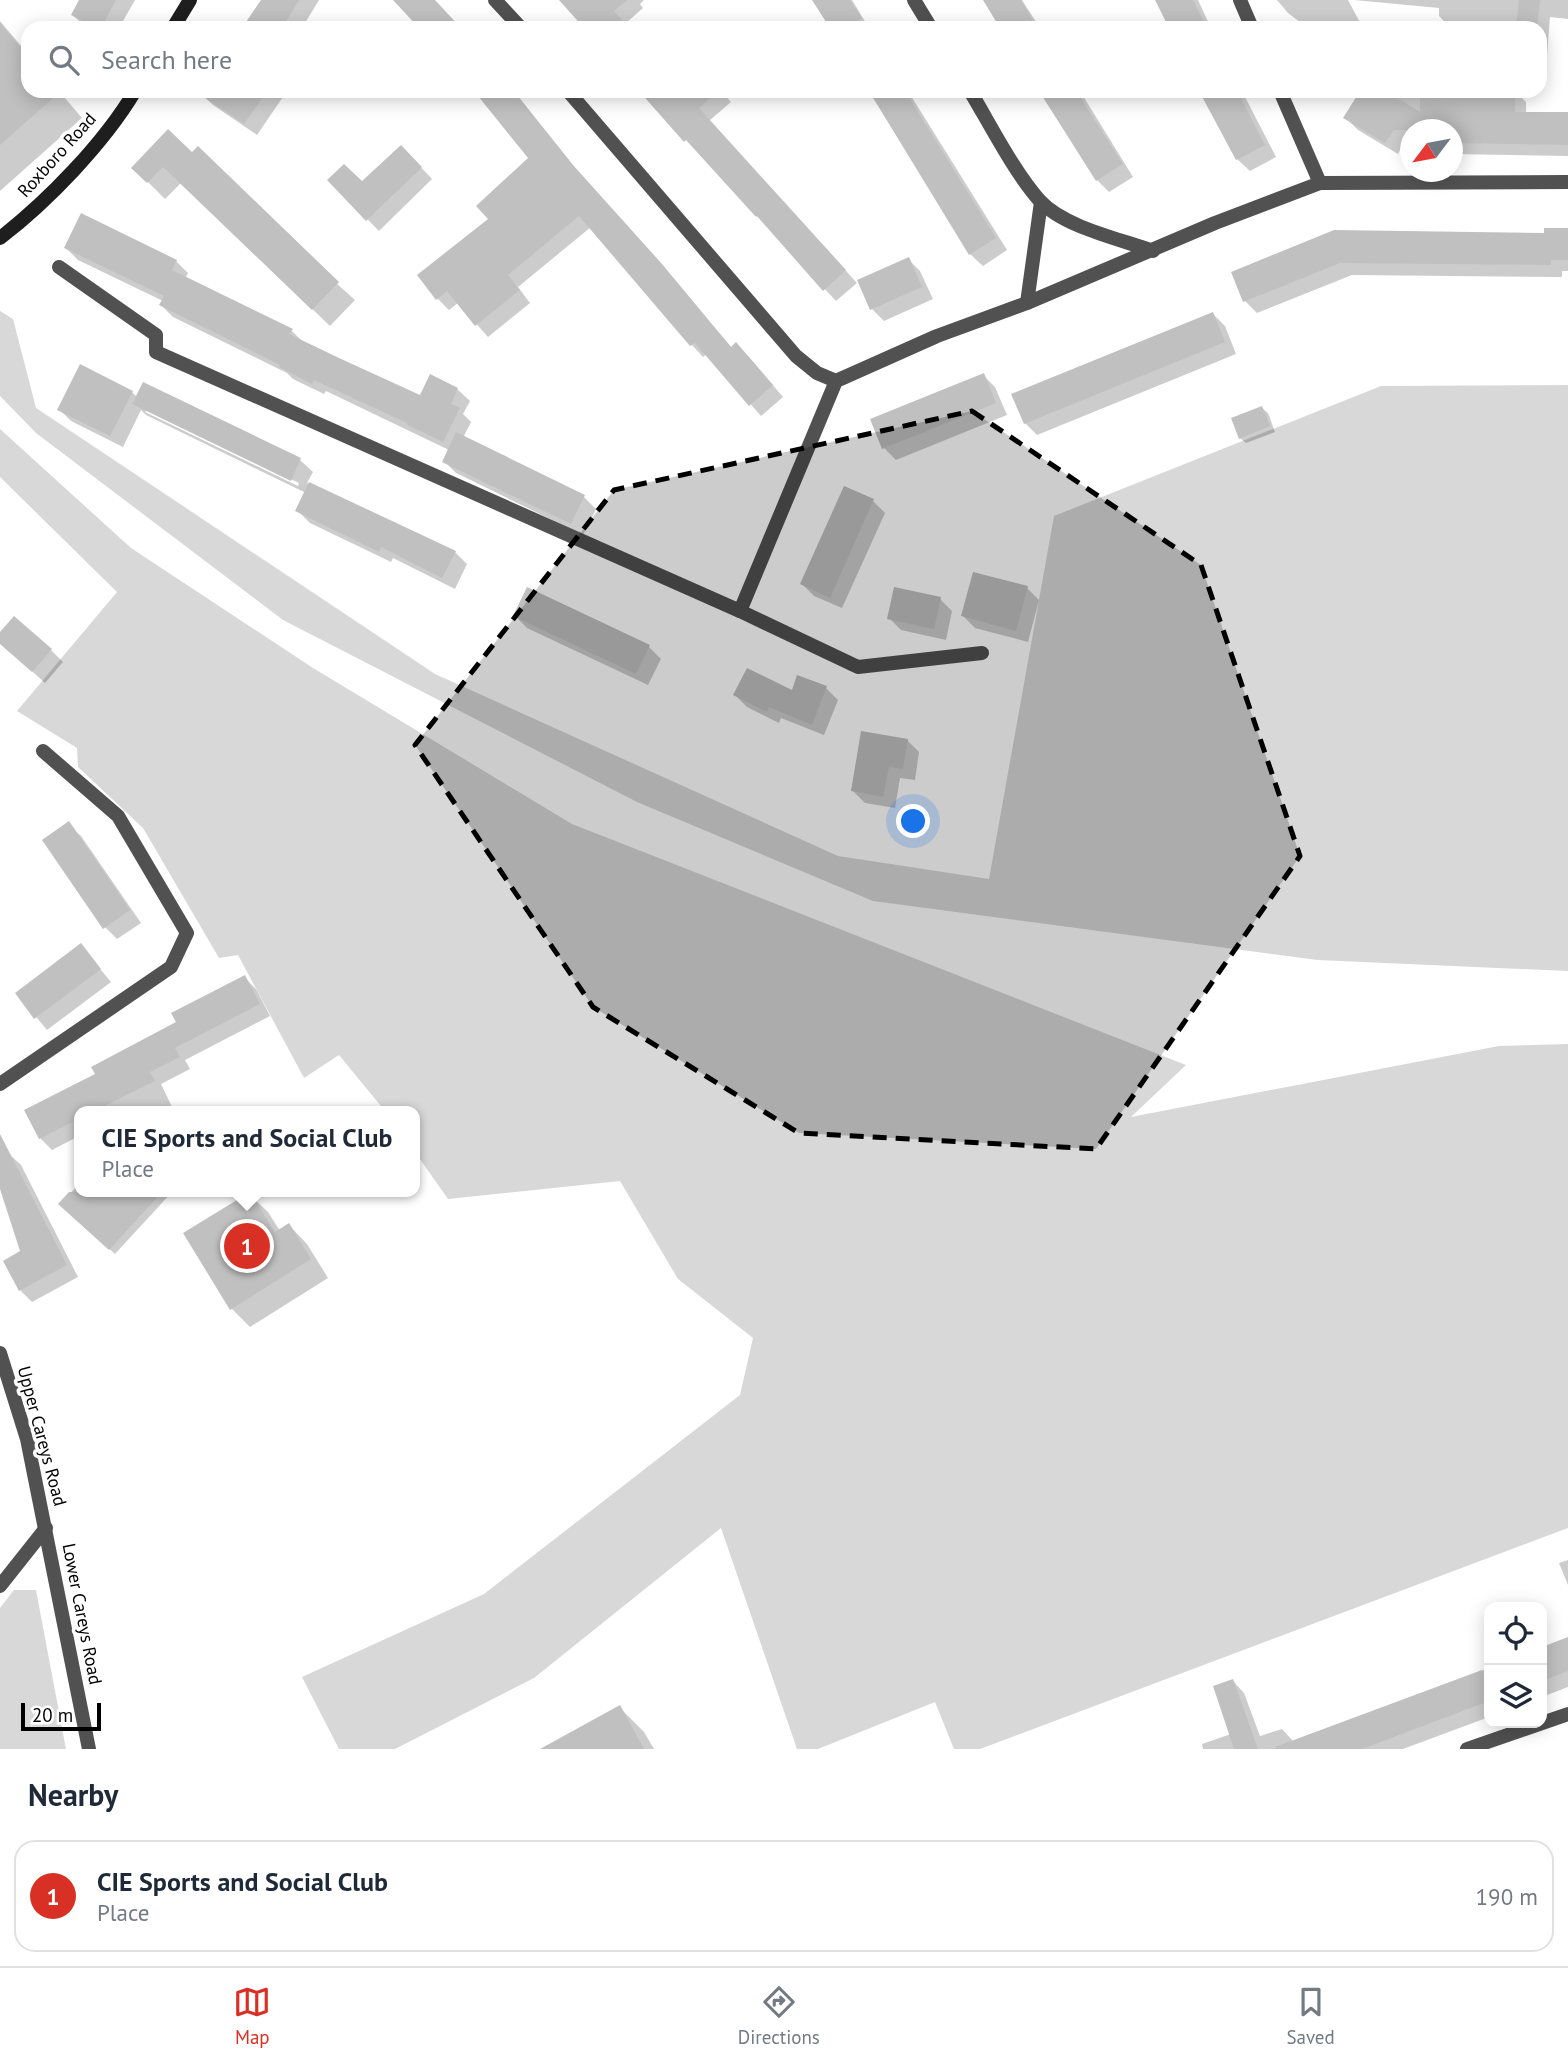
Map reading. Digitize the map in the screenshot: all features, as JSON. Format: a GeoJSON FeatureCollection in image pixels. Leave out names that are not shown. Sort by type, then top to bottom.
{"type":"FeatureCollection","features":[{"type":"Feature","properties":{"kind":"main road"},"geometry":{"type":"LineString","coordinates":[[177,21],[190,0]]}},
{"type":"Feature","properties":{"kind":"main road","name":"Roxboro Road"},"geometry":{"type":"LineString","coordinates":[[0,238],[26,218],[72,172],[131,98]]}},
{"type":"Feature","properties":{"kind":"street"},"geometry":{"type":"LineString","coordinates":[[495,0],[514,21]]}},
{"type":"Feature","properties":{"kind":"street"},"geometry":{"type":"LineString","coordinates":[[914,0],[927,21]]}},
{"type":"Feature","properties":{"kind":"street"},"geometry":{"type":"LineString","coordinates":[[1240,0],[1249,21]]}},
{"type":"Feature","properties":{"kind":"street"},"geometry":{"type":"LineString","coordinates":[[574,98],[796,356],[817,373],[836,381]]}},
{"type":"Feature","properties":{"kind":"street"},"geometry":{"type":"LineString","coordinates":[[974,98],[1008,155],[1041,202],[1070,221],[1153,251]]}},
{"type":"Feature","properties":{"kind":"street"},"geometry":{"type":"LineString","coordinates":[[1283,98],[1320,183]]}},
{"type":"Feature","properties":{"kind":"street"},"geometry":{"type":"LineString","coordinates":[[740,611],[836,381],[937,336],[1027,303],[1215,223],[1320,183],[1568,182]]}},
{"type":"Feature","properties":{"kind":"street"},"geometry":{"type":"LineString","coordinates":[[1027,303],[1041,202]]}},
{"type":"Feature","properties":{"kind":"street"},"geometry":{"type":"LineString","coordinates":[[59,267],[156,335],[156,352],[740,611],[858,667],[982,653]]}},
{"type":"Feature","properties":{"kind":"street"},"geometry":{"type":"LineString","coordinates":[[0,1084],[171,967],[187,933],[118,816],[43,751]]}},
{"type":"Feature","properties":{"kind":"street","name":"Upper Careys Road"},"geometry":{"type":"LineString","coordinates":[[0,1353],[27,1439],[46,1528]]}},
{"type":"Feature","properties":{"kind":"street"},"geometry":{"type":"LineString","coordinates":[[0,1586],[46,1528]]}},
{"type":"Feature","properties":{"kind":"street","name":"Lower Careys Road"},"geometry":{"type":"LineString","coordinates":[[46,1528],[89,1749]]}},
{"type":"Feature","properties":{"kind":"street"},"geometry":{"type":"LineString","coordinates":[[1467,1749],[1568,1714]]}},
{"type":"Feature","properties":{"kind":"highlighted area"},"geometry":{"type":"Polygon","coordinates":[[[972,411],[1201,565],[1300,856],[1096,1149],[799,1133],[593,1007],[415,745],[614,490],[972,411]]]}},
{"type":"Feature","properties":{"kind":"shaded area"},"geometry":{"type":"Polygon","coordinates":[[[0,311],[13,319],[36,408],[435,674],[838,856],[989,879],[1054,516],[1381,386],[1568,385],[1568,971],[1318,960],[873,901],[637,802],[283,620],[36,433],[0,396],[0,311]]]}},
{"type":"Feature","properties":{"kind":"shaded area"},"geometry":{"type":"Polygon","coordinates":[[[0,429],[131,548],[313,668],[572,824],[1186,1065],[1131,1117],[1499,1046],[1568,1044],[1568,1528],[980,1749],[954,1749],[935,1702],[818,1749],[797,1749],[721,1528],[534,1678],[395,1749],[339,1749],[302,1677],[484,1594],[740,1395],[753,1338],[678,1279],[620,1181],[448,1199],[420,1159],[420,1106],[381,1106],[339,1055],[304,1078],[238,955],[219,958],[143,828],[78,767],[77,748],[17,711],[117,592],[0,477],[0,429]]]}},
{"type":"Feature","properties":{"kind":"shaded area"},"geometry":{"type":"Polygon","coordinates":[[[14,1590],[36,1590],[66,1749],[0,1749],[0,1608],[14,1590]]]}},
{"type":"Feature","properties":{"kind":"building"},"geometry":{"type":"Polygon","coordinates":[[[79,0],[116,0],[105,21],[82,21],[71,15],[79,0]]]}},
{"type":"Feature","properties":{"kind":"building"},"geometry":{"type":"Polygon","coordinates":[[[261,0],[299,0],[286,21],[247,21],[261,0]]]}},
{"type":"Feature","properties":{"kind":"building"},"geometry":{"type":"Polygon","coordinates":[[[393,0],[435,0],[454,21],[412,21],[393,0]]]}},
{"type":"Feature","properties":{"kind":"building"},"geometry":{"type":"Polygon","coordinates":[[[559,0],[627,0],[614,11],[623,21],[578,21],[559,0]]]}},
{"type":"Feature","properties":{"kind":"building"},"geometry":{"type":"Polygon","coordinates":[[[812,0],[850,0],[862,18],[857,21],[826,21],[812,0]]]}},
{"type":"Feature","properties":{"kind":"building"},"geometry":{"type":"Polygon","coordinates":[[[983,0],[1021,0],[1033,20],[1031,21],[996,21],[983,0]]]}},
{"type":"Feature","properties":{"kind":"building"},"geometry":{"type":"Polygon","coordinates":[[[1155,0],[1193,0],[1204,21],[1166,21],[1155,0]]]}},
{"type":"Feature","properties":{"kind":"building"},"geometry":{"type":"Polygon","coordinates":[[[1519,0],[1540,0],[1538,21],[1517,21],[1519,0]]]}},
{"type":"Feature","properties":{"kind":"building"},"geometry":{"type":"Polygon","coordinates":[[[0,23],[21,48],[21,98],[53,98],[0,145],[0,23]]]}},
{"type":"Feature","properties":{"kind":"building"},"geometry":{"type":"Polygon","coordinates":[[[205,98],[262,98],[244,124],[205,98]]]}},
{"type":"Feature","properties":{"kind":"building"},"geometry":{"type":"Polygon","coordinates":[[[480,98],[520,98],[573,165],[662,264],[731,347],[736,342],[773,385],[749,406],[695,343],[690,346],[579,216],[508,275],[520,290],[475,326],[447,291],[436,300],[417,275],[488,219],[476,206],[528,158],[480,98]]]}},
{"type":"Feature","properties":{"kind":"building"},"geometry":{"type":"Polygon","coordinates":[[[645,98],[710,98],[699,108],[846,270],[823,291],[757,216],[686,140],[684,142],[645,98]]]}},
{"type":"Feature","properties":{"kind":"building"},"geometry":{"type":"Polygon","coordinates":[[[873,98],[909,98],[996,238],[969,255],[873,98]]]}},
{"type":"Feature","properties":{"kind":"building"},"geometry":{"type":"Polygon","coordinates":[[[1043,98],[1081,98],[1123,164],[1096,181],[1043,98]]]}},
{"type":"Feature","properties":{"kind":"building"},"geometry":{"type":"Polygon","coordinates":[[[1203,98],[1241,98],[1265,145],[1236,160],[1203,98]]]}},
{"type":"Feature","properties":{"kind":"building"},"geometry":{"type":"Polygon","coordinates":[[[1356,98],[1397,98],[1420,112],[1420,98],[1515,98],[1515,112],[1568,112],[1568,145],[1463,143],[1463,119],[1400,119],[1400,130],[1394,130],[1385,143],[1343,118],[1356,98]]]}},
{"type":"Feature","properties":{"kind":"building"},"geometry":{"type":"Polygon","coordinates":[[[168,129],[192,152],[198,146],[339,282],[312,310],[163,167],[147,183],[131,168],[168,129]]]}},
{"type":"Feature","properties":{"kind":"building"},"geometry":{"type":"Polygon","coordinates":[[[401,145],[422,167],[366,221],[327,180],[344,164],[362,181],[401,145]]]}},
{"type":"Feature","properties":{"kind":"building"},"geometry":{"type":"Polygon","coordinates":[[[81,213],[177,260],[172,270],[293,329],[289,334],[339,358],[420,395],[430,374],[458,388],[451,404],[460,408],[443,442],[314,380],[312,384],[279,367],[280,365],[159,305],[164,296],[64,248],[81,213]]]}},
{"type":"Feature","properties":{"kind":"building"},"geometry":{"type":"Polygon","coordinates":[[[1544,228],[1568,228],[1568,260],[1551,260],[1551,265],[1340,263],[1243,302],[1231,272],[1334,230],[1544,233],[1544,228]]]}},
{"type":"Feature","properties":{"kind":"building"},"geometry":{"type":"Polygon","coordinates":[[[909,257],[922,287],[870,310],[857,280],[909,257]]]}},
{"type":"Feature","properties":{"kind":"building"},"geometry":{"type":"Polygon","coordinates":[[[1213,312],[1225,342],[1024,424],[1011,394],[1213,312]]]}},
{"type":"Feature","properties":{"kind":"building"},"geometry":{"type":"Polygon","coordinates":[[[80,364],[133,391],[110,436],[57,410],[80,364]]]}},
{"type":"Feature","properties":{"kind":"building"},"geometry":{"type":"Polygon","coordinates":[[[984,373],[996,403],[882,449],[870,419],[984,373]]]}},
{"type":"Feature","properties":{"kind":"building"},"geometry":{"type":"Polygon","coordinates":[[[143,382],[301,458],[291,481],[132,404],[143,382]]]}},
{"type":"Feature","properties":{"kind":"building"},"geometry":{"type":"Polygon","coordinates":[[[1262,406],[1270,426],[1239,439],[1231,418],[1262,406]]]}},
{"type":"Feature","properties":{"kind":"building"},"geometry":{"type":"Polygon","coordinates":[[[456,432],[585,495],[571,524],[442,462],[456,432]]]}},
{"type":"Feature","properties":{"kind":"building"},"geometry":{"type":"Polygon","coordinates":[[[309,482],[456,551],[442,578],[381,547],[379,552],[295,511],[309,482]]]}},
{"type":"Feature","properties":{"kind":"building"},"geometry":{"type":"Polygon","coordinates":[[[844,486],[874,499],[830,598],[800,584],[844,486]]]}},
{"type":"Feature","properties":{"kind":"building"},"geometry":{"type":"Polygon","coordinates":[[[973,572],[1028,586],[1016,631],[961,616],[973,572]]]}},
{"type":"Feature","properties":{"kind":"building"},"geometry":{"type":"Polygon","coordinates":[[[527,587],[650,645],[636,674],[513,616],[527,587]]]}},
{"type":"Feature","properties":{"kind":"building"},"geometry":{"type":"Polygon","coordinates":[[[894,587],[941,597],[934,629],[887,619],[894,587]]]}},
{"type":"Feature","properties":{"kind":"building"},"geometry":{"type":"Polygon","coordinates":[[[14,616],[52,649],[32,672],[0,644],[0,632],[14,616]]]}},
{"type":"Feature","properties":{"kind":"building"},"geometry":{"type":"Polygon","coordinates":[[[747,668],[792,690],[797,675],[827,686],[812,725],[769,707],[767,712],[733,695],[747,668]]]}},
{"type":"Feature","properties":{"kind":"building"},"geometry":{"type":"Polygon","coordinates":[[[861,731],[908,739],[903,769],[889,767],[883,797],[851,791],[861,731]]]}},
{"type":"Feature","properties":{"kind":"building"},"geometry":{"type":"Polygon","coordinates":[[[69,821],[130,910],[103,929],[42,840],[69,821]]]}},
{"type":"Feature","properties":{"kind":"building"},"geometry":{"type":"Polygon","coordinates":[[[81,943],[101,969],[34,1019],[15,993],[81,943]]]}},
{"type":"Feature","properties":{"kind":"building"},"geometry":{"type":"Polygon","coordinates":[[[245,975],[260,1004],[175,1048],[180,1057],[150,1072],[155,1081],[104,1106],[74,1106],[74,1122],[39,1139],[24,1110],[95,1074],[91,1067],[176,1022],[171,1013],[245,975]]]}},
{"type":"Feature","properties":{"kind":"building"},"geometry":{"type":"Polygon","coordinates":[[[0,1134],[67,1265],[19,1291],[3,1261],[20,1251],[0,1189],[0,1134]]]}},
{"type":"Feature","properties":{"kind":"building"},"geometry":{"type":"Polygon","coordinates":[[[69,1192],[74,1192],[74,1197],[157,1197],[109,1250],[58,1204],[69,1192]]]}},
{"type":"Feature","properties":{"kind":"building"},"geometry":{"type":"Polygon","coordinates":[[[242,1197],[253,1197],[275,1232],[289,1223],[311,1259],[230,1310],[183,1233],[242,1197]]]}},
{"type":"Feature","properties":{"kind":"building"},"geometry":{"type":"Polygon","coordinates":[[[1568,1637],[1568,1671],[1547,1679],[1547,1665],[1547,1645],[1568,1637]]]}},
{"type":"Feature","properties":{"kind":"building"},"geometry":{"type":"Polygon","coordinates":[[[1482,1670],[1484,1703],[1362,1749],[1275,1747],[1482,1670]]]}},
{"type":"Feature","properties":{"kind":"building"},"geometry":{"type":"Polygon","coordinates":[[[1233,1679],[1258,1749],[1234,1749],[1213,1686],[1233,1679]]]}},
{"type":"Feature","properties":{"kind":"building"},"geometry":{"type":"Polygon","coordinates":[[[620,1705],[644,1749],[540,1749],[620,1705]]]}},
{"type":"Feature","properties":{"kind":"place","name":"CIE Sports and Social Club"},"geometry":{"type":"Point","coordinates":[247,1246]}}]}
